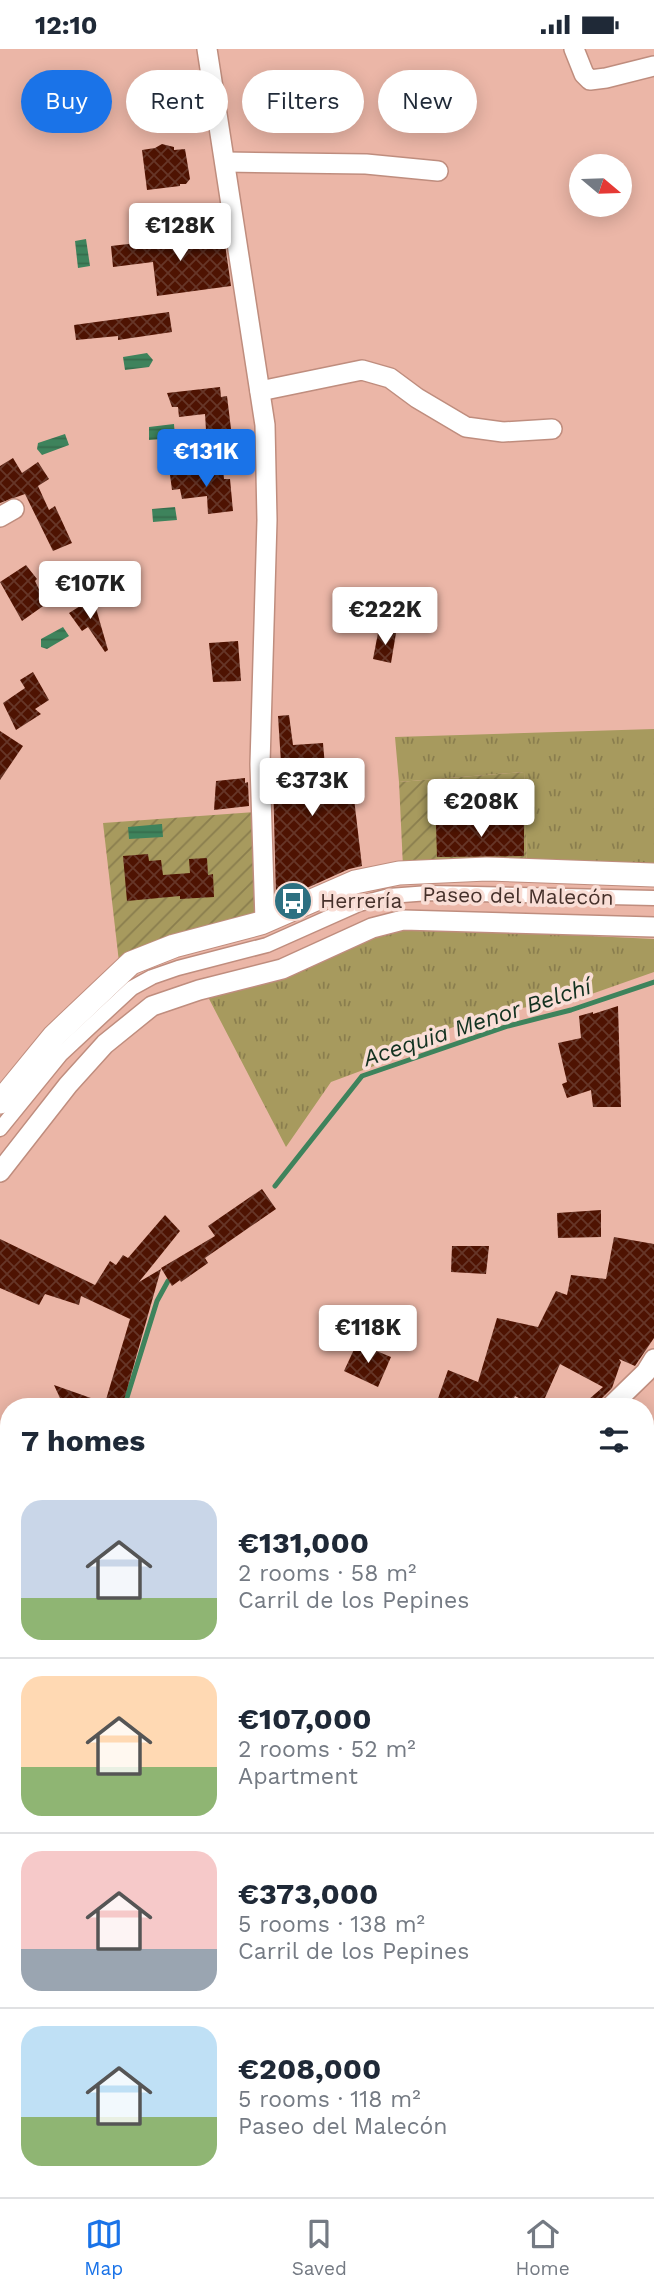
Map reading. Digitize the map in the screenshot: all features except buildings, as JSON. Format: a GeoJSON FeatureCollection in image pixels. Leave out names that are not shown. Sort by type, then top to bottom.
{"type":"FeatureCollection","features":[{"type":"Feature","properties":{"kind":"street"},"geometry":{"type":"LineString","coordinates":[[207,49],[265,425],[267,520],[260,764],[265,921]]}},
{"type":"Feature","properties":{"kind":"street"},"geometry":{"type":"LineString","coordinates":[[574,49],[584,74],[590,80],[654,66]]}},
{"type":"Feature","properties":{"kind":"street"},"geometry":{"type":"LineString","coordinates":[[225,162],[366,164],[438,171]]}},
{"type":"Feature","properties":{"kind":"street"},"geometry":{"type":"LineString","coordinates":[[260,391],[362,370],[390,378],[466,428],[503,432],[552,429]]}},
{"type":"Feature","properties":{"kind":"street"},"geometry":{"type":"LineString","coordinates":[[0,1102],[54,1036],[131,963],[174,946],[265,921],[355,882],[399,873],[487,869],[654,874]]}},
{"type":"Feature","properties":{"kind":"street","name":"Paseo del Malecón"},"geometry":{"type":"LineString","coordinates":[[0,1129],[61,1055],[138,984],[178,968],[267,945],[359,904],[389,896],[429,893],[654,898]]}},
{"type":"Feature","properties":{"kind":"street"},"geometry":{"type":"LineString","coordinates":[[0,1172],[105,1044],[152,1006],[199,990],[282,969],[372,928],[403,920],[654,927]]}},
{"type":"Feature","properties":{"kind":"street"},"geometry":{"type":"LineString","coordinates":[[619,1398],[646,1372],[654,1359]]}},
{"type":"Feature","properties":{"kind":"green space"},"geometry":{"type":"Polygon","coordinates":[[[654,729],[654,866],[527,865],[524,772],[399,782],[395,737],[654,729]]]}},
{"type":"Feature","properties":{"kind":"green space"},"geometry":{"type":"Polygon","coordinates":[[[524,772],[527,865],[403,867],[399,782],[524,772]]]}},
{"type":"Feature","properties":{"kind":"green space"},"geometry":{"type":"Polygon","coordinates":[[[255,812],[257,916],[119,962],[103,823],[255,812]]]}},
{"type":"Feature","properties":{"kind":"green space"},"geometry":{"type":"Polygon","coordinates":[[[406,927],[654,939],[654,972],[583,997],[488,1014],[443,1031],[374,1066],[331,1082],[286,1147],[207,995],[373,934],[406,927]]]}},
{"type":"Feature","properties":{"kind":"shaded area"},"geometry":{"type":"Polygon","coordinates":[[[86,239],[90,266],[78,268],[75,241],[86,239]]]}},
{"type":"Feature","properties":{"kind":"shaded area"},"geometry":{"type":"Polygon","coordinates":[[[147,353],[153,360],[149,367],[125,370],[123,357],[147,353]]]}},
{"type":"Feature","properties":{"kind":"shaded area"},"geometry":{"type":"Polygon","coordinates":[[[174,424],[175,438],[149,440],[149,427],[174,424]]]}},
{"type":"Feature","properties":{"kind":"shaded area"},"geometry":{"type":"Polygon","coordinates":[[[65,434],[69,445],[42,455],[37,449],[38,443],[65,434]]]}},
{"type":"Feature","properties":{"kind":"shaded area"},"geometry":{"type":"Polygon","coordinates":[[[175,507],[177,520],[153,522],[152,509],[175,507]]]}},
{"type":"Feature","properties":{"kind":"shaded area"},"geometry":{"type":"Polygon","coordinates":[[[63,627],[69,636],[47,649],[41,647],[41,639],[63,627]]]}},
{"type":"Feature","properties":{"kind":"shaded area"},"geometry":{"type":"Polygon","coordinates":[[[162,824],[163,837],[129,839],[128,827],[162,824]]]}},
{"type":"Feature","properties":{"kind":"waterway","name":"Acequia Menor Belchí"},"geometry":{"type":"LineString","coordinates":[[275,1186],[362,1076],[508,1026],[571,1010],[654,982]]}},
{"type":"Feature","properties":{"kind":"waterway","name":"Acequia Menor Belchí"},"geometry":{"type":"LineString","coordinates":[[127,1398],[157,1301],[168,1281]]}},
{"type":"Feature","properties":{"kind":"place","name":"Herrería"},"geometry":{"type":"Point","coordinates":[293,901]}}]}
